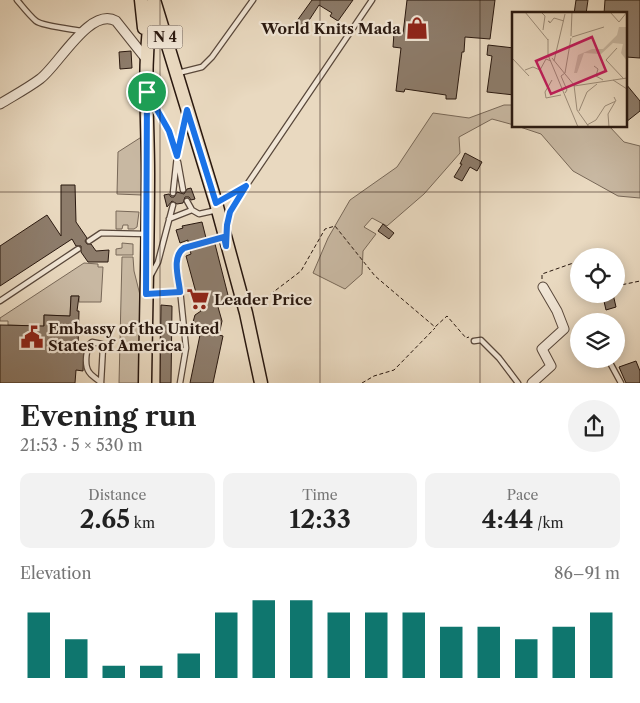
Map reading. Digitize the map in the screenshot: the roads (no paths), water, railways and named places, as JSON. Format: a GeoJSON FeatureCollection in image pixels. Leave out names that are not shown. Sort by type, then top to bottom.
{"type":"FeatureCollection","features":[{"type":"Feature","properties":{"kind":"main road"},"geometry":{"type":"LineString","coordinates":[[141,0],[147,60]]}},
{"type":"Feature","properties":{"kind":"main road"},"geometry":{"type":"LineString","coordinates":[[145,383],[147,60],[150,18],[154,0]]}},
{"type":"Feature","properties":{"kind":"main road","name":"N 4"},"geometry":{"type":"LineString","coordinates":[[154,0],[246,313],[261,383]]}},
{"type":"Feature","properties":{"kind":"main road","name":"N 4"},"geometry":{"type":"LineString","coordinates":[[164,0],[167,29],[176,74]]}},
{"type":"Feature","properties":{"kind":"street"},"geometry":{"type":"LineString","coordinates":[[0,104],[40,79],[54,66],[60,54],[83,32],[105,18],[111,18],[116,21],[147,60]]}},
{"type":"Feature","properties":{"kind":"street"},"geometry":{"type":"LineString","coordinates":[[532,383],[550,366],[542,349],[564,329],[557,311],[543,287]]}},
{"type":"Feature","properties":{"kind":"lane"},"geometry":{"type":"LineString","coordinates":[[17,0],[41,24],[83,32]]}},
{"type":"Feature","properties":{"kind":"lane"},"geometry":{"type":"LineString","coordinates":[[176,74],[202,67],[253,0]]}},
{"type":"Feature","properties":{"kind":"lane"},"geometry":{"type":"LineString","coordinates":[[180,383],[186,348],[176,260],[180,251],[184,248],[225,241],[230,212],[372,0]]}},
{"type":"Feature","properties":{"kind":"lane"},"geometry":{"type":"LineString","coordinates":[[147,92],[169,131],[177,156],[183,190]]}},
{"type":"Feature","properties":{"kind":"lane"},"geometry":{"type":"LineString","coordinates":[[173,193],[177,156],[187,110]]}},
{"type":"Feature","properties":{"kind":"lane"},"geometry":{"type":"LineString","coordinates":[[187,202],[192,210],[199,214],[216,206],[246,186]]}},
{"type":"Feature","properties":{"kind":"lane"},"geometry":{"type":"LineString","coordinates":[[174,205],[158,262],[146,289],[180,292]]}},
{"type":"Feature","properties":{"kind":"lane"},"geometry":{"type":"LineString","coordinates":[[169,219],[192,210]]}},
{"type":"Feature","properties":{"kind":"lane"},"geometry":{"type":"LineString","coordinates":[[89,241],[102,233],[147,234]]}},
{"type":"Feature","properties":{"kind":"lane"},"geometry":{"type":"LineString","coordinates":[[0,301],[78,249]]}},
{"type":"Feature","properties":{"kind":"lane"},"geometry":{"type":"LineString","coordinates":[[474,341],[481,340],[499,358],[518,383]]}},
{"type":"Feature","properties":{"kind":"lane"},"geometry":{"type":"LineString","coordinates":[[92,342],[99,342],[103,347],[101,383],[88,371],[86,366],[88,346],[92,342]]}},
{"type":"Feature","properties":{"kind":"lane"},"geometry":{"type":"LineString","coordinates":[[613,368],[621,383]]}},
{"type":"Feature","properties":{"kind":"place","name":"World Knits Mada"},"geometry":{"type":"Point","coordinates":[417,28]}},
{"type":"Feature","properties":{"kind":"place","name":"Leader Price"},"geometry":{"type":"Point","coordinates":[198,299]}},
{"type":"Feature","properties":{"kind":"place","name":"Embassy of the United States of America"},"geometry":{"type":"Point","coordinates":[32,337]}}]}
